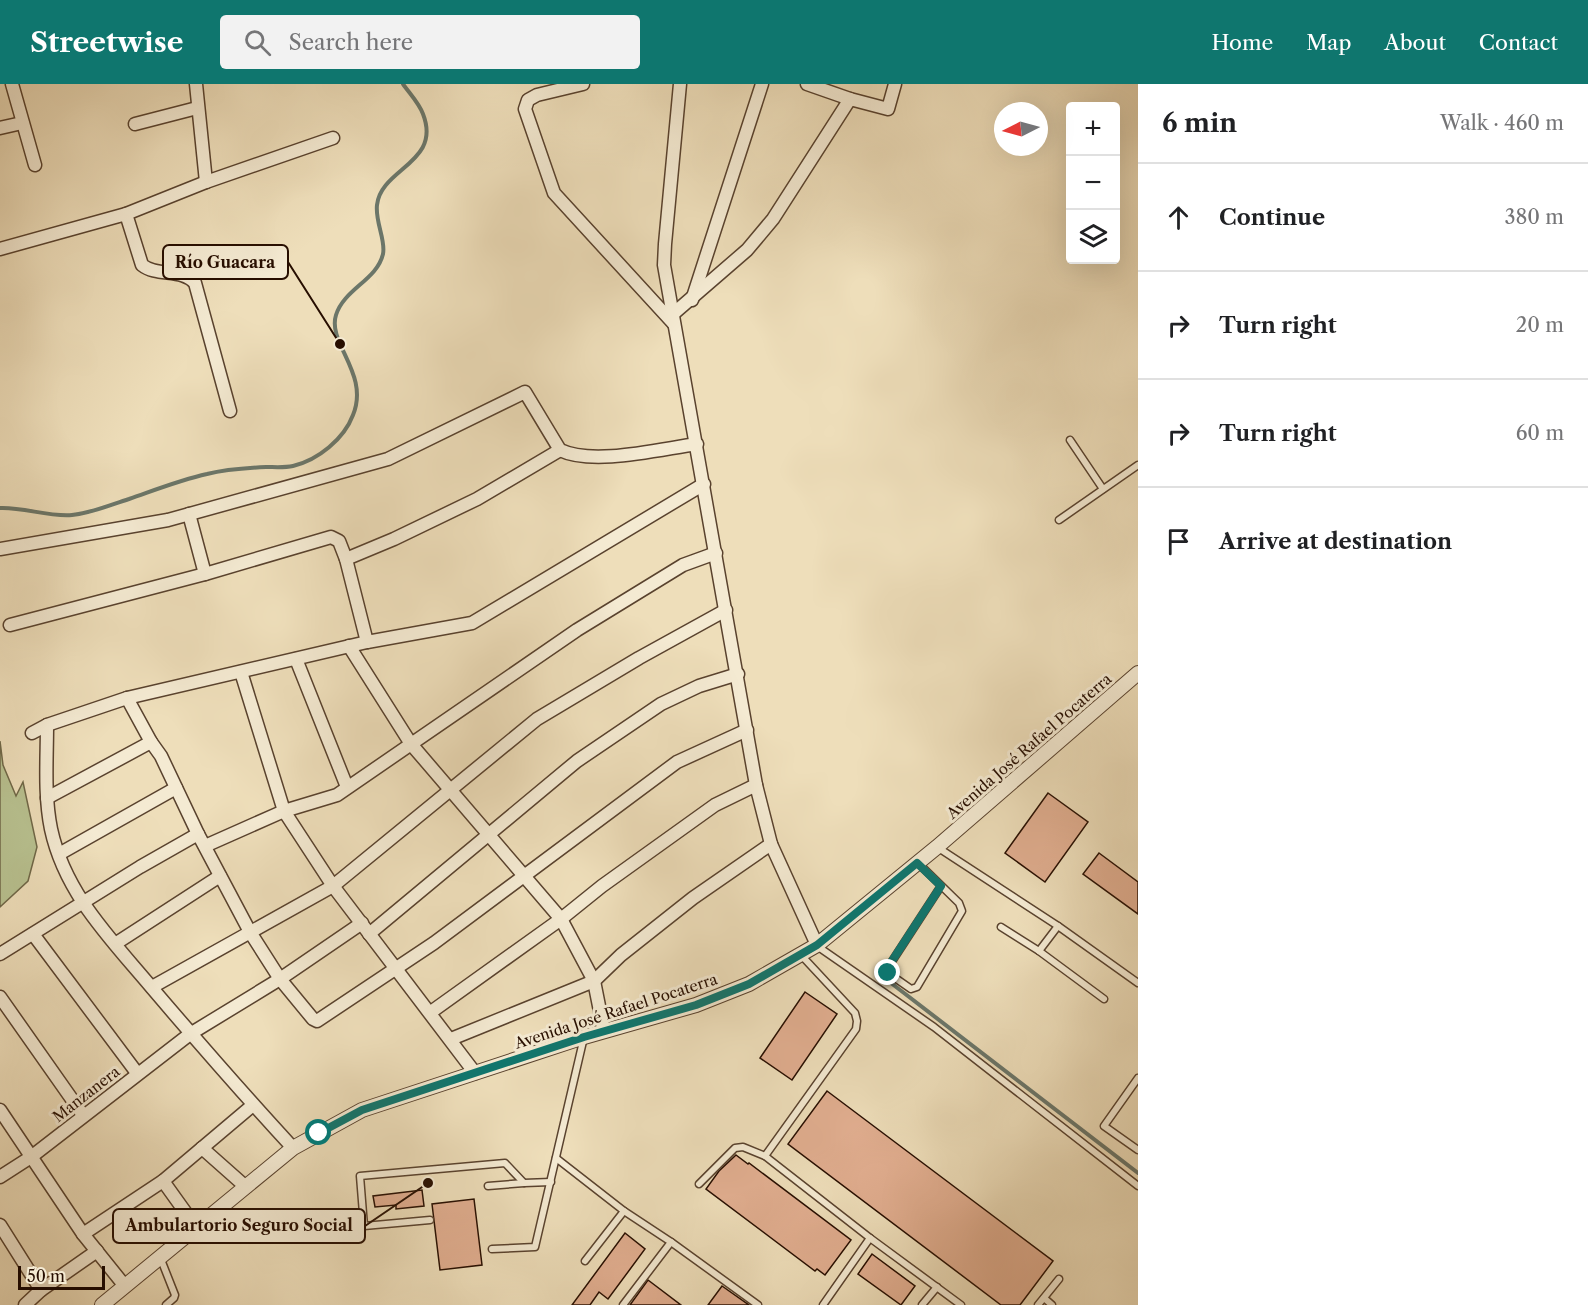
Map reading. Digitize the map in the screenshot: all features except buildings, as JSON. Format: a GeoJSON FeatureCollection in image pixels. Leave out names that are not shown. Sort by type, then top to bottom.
{"type":"FeatureCollection","features":[{"type":"Feature","properties":{"kind":"street"},"geometry":{"type":"LineString","coordinates":[[12,84],[35,165]]}},
{"type":"Feature","properties":{"kind":"street"},"geometry":{"type":"LineString","coordinates":[[196,84],[206,182]]}},
{"type":"Feature","properties":{"kind":"street"},"geometry":{"type":"LineString","coordinates":[[583,84],[537,95],[528,100],[525,109],[554,193],[674,320]]}},
{"type":"Feature","properties":{"kind":"street"},"geometry":{"type":"LineString","coordinates":[[680,84],[664,265],[756,785],[771,844],[817,945]]}},
{"type":"Feature","properties":{"kind":"street"},"geometry":{"type":"LineString","coordinates":[[692,300],[762,84]]}},
{"type":"Feature","properties":{"kind":"street"},"geometry":{"type":"LineString","coordinates":[[807,84],[888,109],[896,84]]}},
{"type":"Feature","properties":{"kind":"street"},"geometry":{"type":"LineString","coordinates":[[674,320],[692,300],[747,250],[773,219],[850,99]]}},
{"type":"Feature","properties":{"kind":"street"},"geometry":{"type":"LineString","coordinates":[[135,124],[197,108]]}},
{"type":"Feature","properties":{"kind":"street"},"geometry":{"type":"LineString","coordinates":[[0,128],[22,123]]}},
{"type":"Feature","properties":{"kind":"street"},"geometry":{"type":"LineString","coordinates":[[0,249],[126,214],[206,182],[333,138]]}},
{"type":"Feature","properties":{"kind":"street"},"geometry":{"type":"LineString","coordinates":[[126,214],[142,265],[148,270],[190,278],[195,283],[230,411]]}},
{"type":"Feature","properties":{"kind":"street"},"geometry":{"type":"LineString","coordinates":[[0,549],[168,520],[388,459],[525,392],[560,450],[568,454],[611,457],[697,444]]}},
{"type":"Feature","properties":{"kind":"street"},"geometry":{"type":"LineString","coordinates":[[346,559],[394,539],[477,499],[560,450]]}},
{"type":"Feature","properties":{"kind":"street"},"geometry":{"type":"LineString","coordinates":[[32,733],[47,725],[127,698],[367,642],[472,622],[704,484]]}},
{"type":"Feature","properties":{"kind":"street"},"geometry":{"type":"LineString","coordinates":[[189,514],[205,574]]}},
{"type":"Feature","properties":{"kind":"street"},"geometry":{"type":"LineString","coordinates":[[10,625],[205,574],[331,537],[339,541],[346,559],[367,642]]}},
{"type":"Feature","properties":{"kind":"street"},"geometry":{"type":"LineString","coordinates":[[205,846],[284,811],[337,795],[577,630],[683,565],[716,553]]}},
{"type":"Feature","properties":{"kind":"street"},"geometry":{"type":"LineString","coordinates":[[152,987],[333,886],[537,719],[639,658],[726,610]]}},
{"type":"Feature","properties":{"kind":"street"},"geometry":{"type":"LineString","coordinates":[[349,646],[411,744],[561,919],[594,981],[604,1031]]}},
{"type":"Feature","properties":{"kind":"street"},"geometry":{"type":"LineString","coordinates":[[296,659],[347,787]]}},
{"type":"Feature","properties":{"kind":"street"},"geometry":{"type":"LineString","coordinates":[[241,672],[284,811],[333,886],[431,1012],[475,1073]]}},
{"type":"Feature","properties":{"kind":"street","name":"Avenida José Rafael Pocaterra"},"geometry":{"type":"LineString","coordinates":[[102,1305],[293,1148],[362,1110],[584,1037],[714,998],[749,984],[817,945],[937,847],[1138,673]]}},
{"type":"Feature","properties":{"kind":"street","name":"Manzanera"},"geometry":{"type":"LineString","coordinates":[[0,1177],[31,1157],[190,1034],[365,929],[488,835],[577,761],[661,704],[699,686],[738,674]]}},
{"type":"Feature","properties":{"kind":"street"},"geometry":{"type":"LineString","coordinates":[[127,698],[160,756],[250,932],[280,979],[312,1019],[317,1021],[397,969],[676,762],[747,730]]}},
{"type":"Feature","properties":{"kind":"street"},"geometry":{"type":"LineString","coordinates":[[47,725],[47,798],[51,829],[59,854],[82,903],[190,1034],[293,1148]]}},
{"type":"Feature","properties":{"kind":"street"},"geometry":{"type":"LineString","coordinates":[[47,798],[151,742]]}},
{"type":"Feature","properties":{"kind":"street"},"geometry":{"type":"LineString","coordinates":[[431,1012],[715,805],[756,785]]}},
{"type":"Feature","properties":{"kind":"street"},"geometry":{"type":"LineString","coordinates":[[59,854],[176,788]]}},
{"type":"Feature","properties":{"kind":"street"},"geometry":{"type":"LineString","coordinates":[[0,954],[198,834]]}},
{"type":"Feature","properties":{"kind":"street"},"geometry":{"type":"LineString","coordinates":[[451,1039],[594,981],[621,955],[693,898],[771,844]]}},
{"type":"Feature","properties":{"kind":"street"},"geometry":{"type":"LineString","coordinates":[[115,944],[220,876]]}},
{"type":"Feature","properties":{"kind":"street"},"geometry":{"type":"LineString","coordinates":[[33,934],[137,1073]]}},
{"type":"Feature","properties":{"kind":"street"},"geometry":{"type":"LineString","coordinates":[[0,997],[83,1115]]}},
{"type":"Feature","properties":{"kind":"street"},"geometry":{"type":"LineString","coordinates":[[83,1234],[163,1181],[253,1105]]}},
{"type":"Feature","properties":{"kind":"street"},"geometry":{"type":"LineString","coordinates":[[0,1110],[83,1234],[124,1285]]}},
{"type":"Feature","properties":{"kind":"street"},"geometry":{"type":"LineString","coordinates":[[202,1148],[246,1187]]}},
{"type":"Feature","properties":{"kind":"street"},"geometry":{"type":"LineString","coordinates":[[163,1181],[196,1227]]}},
{"type":"Feature","properties":{"kind":"street"},"geometry":{"type":"LineString","coordinates":[[0,1225],[41,1290]]}},
{"type":"Feature","properties":{"kind":"street"},"geometry":{"type":"LineString","coordinates":[[25,1305],[41,1290],[97,1251]]}},
{"type":"Feature","properties":{"kind":"lane"},"geometry":{"type":"LineString","coordinates":[[1070,440],[1103,489]]}},
{"type":"Feature","properties":{"kind":"lane"},"geometry":{"type":"LineString","coordinates":[[1059,520],[1138,465]]}},
{"type":"Feature","properties":{"kind":"lane"},"geometry":{"type":"LineString","coordinates":[[937,847],[1058,926],[1138,983]]}},
{"type":"Feature","properties":{"kind":"lane"},"geometry":{"type":"LineString","coordinates":[[917,863],[959,903],[962,911],[917,987],[911,989],[888,973],[887,969],[941,886]]}},
{"type":"Feature","properties":{"kind":"lane"},"geometry":{"type":"LineString","coordinates":[[1039,951],[1058,926]]}},
{"type":"Feature","properties":{"kind":"lane"},"geometry":{"type":"LineString","coordinates":[[1000,927],[1039,951],[1104,999]]}},
{"type":"Feature","properties":{"kind":"lane"},"geometry":{"type":"LineString","coordinates":[[817,945],[880,992],[934,1027],[1138,1186]]}},
{"type":"Feature","properties":{"kind":"lane"},"geometry":{"type":"LineString","coordinates":[[765,1156],[856,1029],[855,1013],[800,955]]}},
{"type":"Feature","properties":{"kind":"lane"},"geometry":{"type":"LineString","coordinates":[[492,1249],[535,1247],[584,1037]]}},
{"type":"Feature","properties":{"kind":"lane"},"geometry":{"type":"LineString","coordinates":[[1138,1078],[1104,1126],[1138,1150]]}},
{"type":"Feature","properties":{"kind":"lane"},"geometry":{"type":"LineString","coordinates":[[699,1184],[735,1148],[743,1147],[765,1156],[961,1305]]}},
{"type":"Feature","properties":{"kind":"lane"},"geometry":{"type":"LineString","coordinates":[[556,1158],[624,1211],[758,1305]]}},
{"type":"Feature","properties":{"kind":"lane"},"geometry":{"type":"LineString","coordinates":[[430,1220],[364,1226],[360,1176],[505,1163],[524,1183]]}},
{"type":"Feature","properties":{"kind":"lane"},"geometry":{"type":"LineString","coordinates":[[488,1186],[550,1182]]}},
{"type":"Feature","properties":{"kind":"lane"},"geometry":{"type":"LineString","coordinates":[[585,1261],[624,1211]]}},
{"type":"Feature","properties":{"kind":"lane"},"geometry":{"type":"LineString","coordinates":[[822,1305],[870,1238]]}},
{"type":"Feature","properties":{"kind":"lane"},"geometry":{"type":"LineString","coordinates":[[623,1305],[671,1242]]}},
{"type":"Feature","properties":{"kind":"lane"},"geometry":{"type":"LineString","coordinates":[[160,1256],[175,1295],[166,1305]]}},
{"type":"Feature","properties":{"kind":"lane"},"geometry":{"type":"LineString","coordinates":[[1038,1305],[1059,1280]]}},
{"type":"Feature","properties":{"kind":"lane"},"geometry":{"type":"LineString","coordinates":[[922,1305],[938,1287]]}},
{"type":"Feature","properties":{"kind":"lane"},"geometry":{"type":"LineString","coordinates":[[1044,1298],[1052,1305]]}},
{"type":"Feature","properties":{"kind":"green space"},"geometry":{"type":"Polygon","coordinates":[[[0,741],[3,765],[16,796],[23,782],[37,847],[28,881],[0,907],[0,741]]]}},
{"type":"Feature","properties":{"kind":"waterway"},"geometry":{"type":"LineString","coordinates":[[0,508],[54,515],[79,514],[214,472],[293,466],[321,454],[337,440],[349,424],[357,400],[353,373],[337,337],[336,315],[346,298],[368,278],[380,263],[384,249],[377,205],[381,192],[418,155],[424,144],[427,130],[417,102],[403,84]]}},
{"type":"Feature","properties":{"kind":"waterway"},"geometry":{"type":"LineString","coordinates":[[891,983],[1138,1173]]}},
{"type":"Feature","properties":{"kind":"place","name":"Río Guacara"},"geometry":{"type":"Point","coordinates":[340,344]}},
{"type":"Feature","properties":{"kind":"place","name":"Ambulartorio Seguro Social"},"geometry":{"type":"Point","coordinates":[428,1183]}},
{"type":"Feature","properties":{"kind":"route"},"geometry":{"type":"LineString","coordinates":[[319,1133],[362,1110],[584,1037],[696,1005],[749,984],[817,945],[917,863],[941,886],[888,967],[888,973]]}}]}
